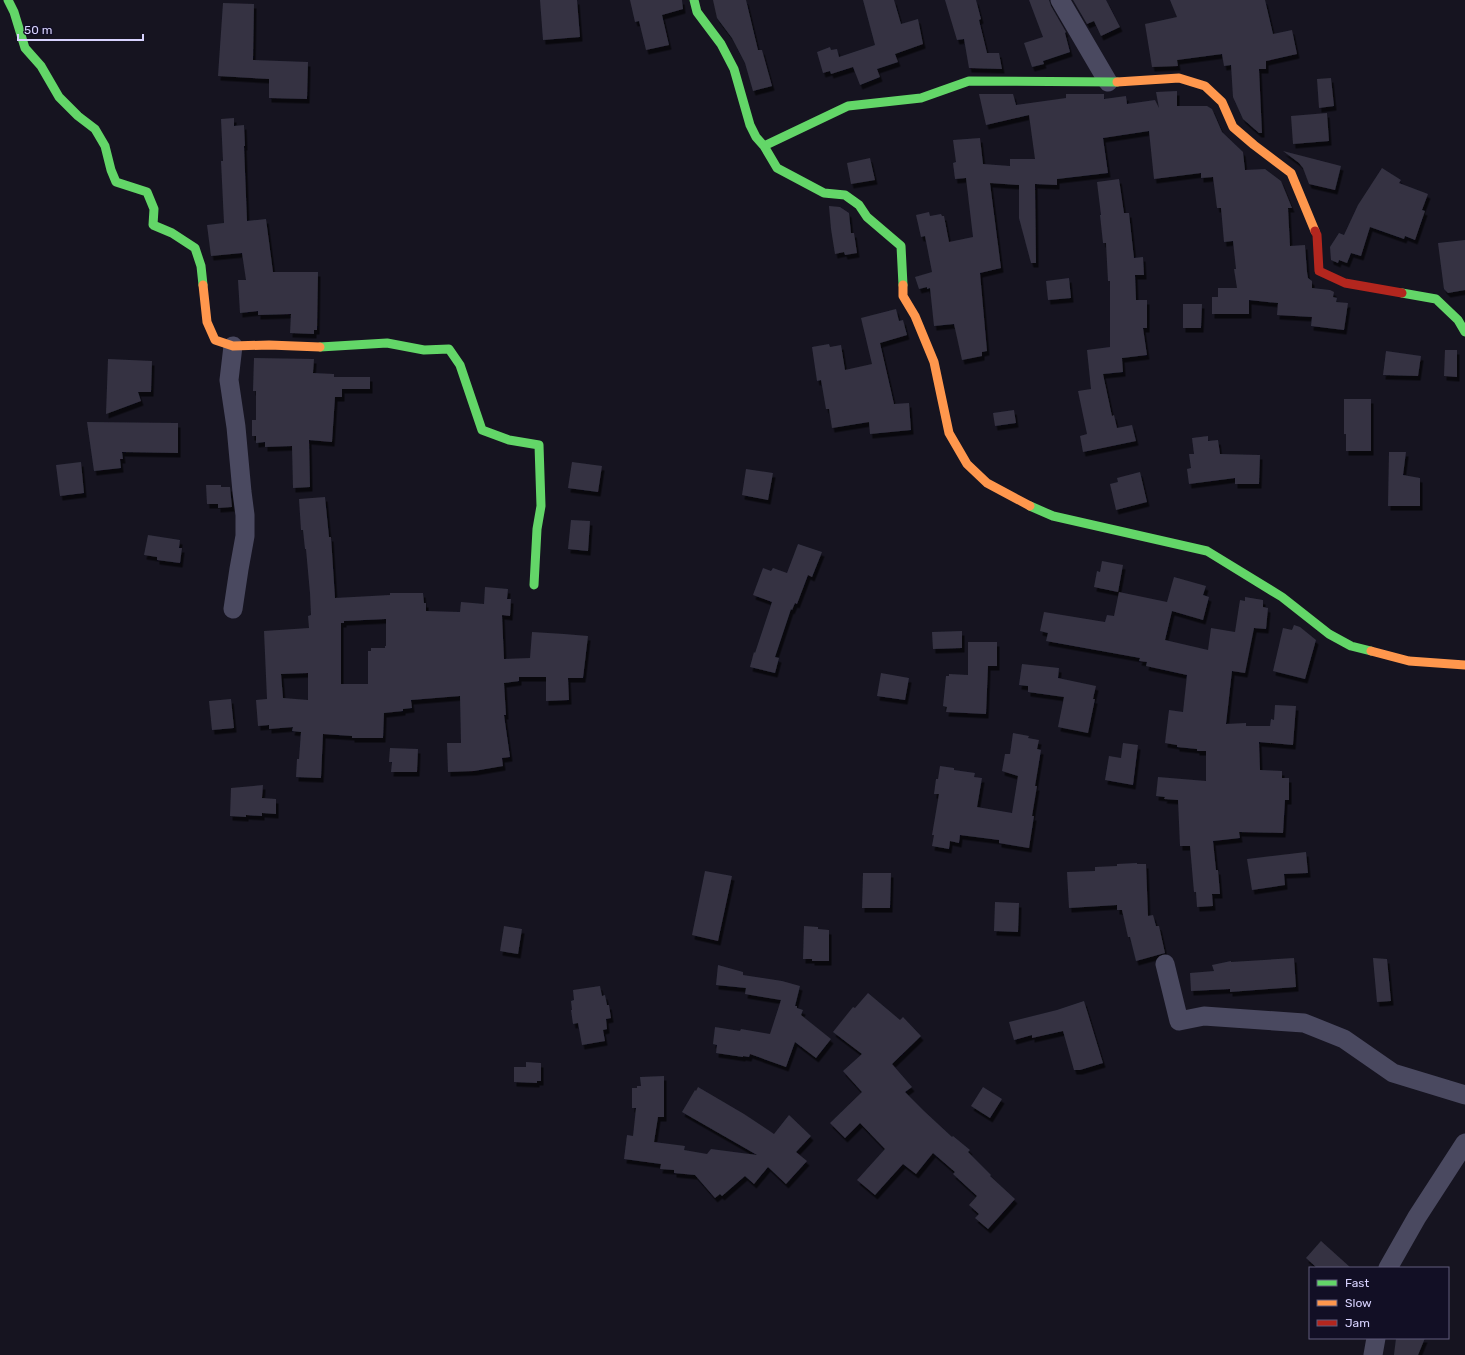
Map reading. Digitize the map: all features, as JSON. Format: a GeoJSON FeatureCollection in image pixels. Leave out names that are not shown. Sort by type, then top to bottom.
{"type":"FeatureCollection","features":[{"type":"Feature","properties":{"kind":"street"},"geometry":{"type":"LineString","coordinates":[[8,0],[14,12],[25,48],[41,66],[59,97],[78,116],[95,129],[105,146],[111,170],[116,182],[148,192],[154,209],[153,225],[172,233],[195,248],[201,266],[207,322],[215,340],[233,346],[269,345],[315,347],[387,343],[424,350],[449,349],[460,365],[482,430],[500,438],[538,445],[541,506],[537,529],[534,585]]}},
{"type":"Feature","properties":{"kind":"street"},"geometry":{"type":"LineString","coordinates":[[694,0],[697,12],[721,44],[734,69],[750,125],[756,137],[764,146],[777,168],[824,193],[845,195],[859,205],[867,217],[900,246],[903,296],[915,316],[934,362],[949,433],[967,464],[987,483],[1039,511],[1053,516],[1207,551],[1282,597],[1329,634],[1351,646],[1409,661],[1465,665]]}},
{"type":"Feature","properties":{"kind":"street"},"geometry":{"type":"LineString","coordinates":[[1060,0],[1108,82]]}},
{"type":"Feature","properties":{"kind":"street"},"geometry":{"type":"LineString","coordinates":[[764,146],[848,106],[921,98],[969,81],[1108,82],[1179,78],[1205,86],[1222,102],[1233,127],[1254,146],[1291,173],[1317,234],[1319,271],[1345,283],[1436,298],[1458,320],[1465,332]]}},
{"type":"Feature","properties":{"kind":"street"},"geometry":{"type":"LineString","coordinates":[[233,346],[229,380],[236,427],[245,515],[245,536],[233,609]]}},
{"type":"Feature","properties":{"kind":"street"},"geometry":{"type":"LineString","coordinates":[[1164,964],[1179,1020],[1204,1016],[1304,1023],[1344,1039],[1393,1073],[1465,1095]]}},
{"type":"Feature","properties":{"kind":"street"},"geometry":{"type":"LineString","coordinates":[[1389,1267],[1417,1217],[1465,1143]]}},
{"type":"Feature","properties":{"kind":"street"},"geometry":{"type":"LineString","coordinates":[[1373,1355],[1376,1339]]}},
{"type":"Feature","properties":{"kind":"building"},"geometry":{"type":"Polygon","coordinates":[[[540,0],[577,0],[580,37],[543,40],[540,0]]]}},
{"type":"Feature","properties":{"kind":"building"},"geometry":{"type":"Polygon","coordinates":[[[630,0],[682,0],[683,9],[662,15],[669,45],[646,50],[639,21],[635,22],[630,0]]]}},
{"type":"Feature","properties":{"kind":"building"},"geometry":{"type":"Polygon","coordinates":[[[713,0],[746,0],[758,50],[762,50],[772,86],[753,91],[745,63],[732,38],[717,18],[713,0]]]}},
{"type":"Feature","properties":{"kind":"building"},"geometry":{"type":"Polygon","coordinates":[[[863,0],[894,0],[901,24],[918,19],[923,44],[895,54],[898,62],[877,69],[880,77],[860,85],[853,67],[831,74],[830,71],[823,73],[817,52],[830,47],[831,50],[837,49],[839,57],[875,45],[863,0]]]}},
{"type":"Feature","properties":{"kind":"building"},"geometry":{"type":"Polygon","coordinates":[[[945,0],[976,0],[987,53],[999,53],[1002,69],[969,68],[964,39],[957,40],[945,0]]]}},
{"type":"Feature","properties":{"kind":"building"},"geometry":{"type":"Polygon","coordinates":[[[1029,0],[1049,0],[1066,32],[1070,52],[1043,61],[1044,64],[1032,67],[1024,43],[1043,37],[1029,0]]]}},
{"type":"Feature","properties":{"kind":"building"},"geometry":{"type":"Polygon","coordinates":[[[1073,0],[1106,0],[1120,27],[1101,36],[1094,21],[1087,24],[1073,0]]]}},
{"type":"Feature","properties":{"kind":"building"},"geometry":{"type":"Polygon","coordinates":[[[1170,0],[1265,0],[1273,34],[1292,30],[1297,54],[1266,61],[1266,69],[1259,69],[1262,133],[1259,133],[1243,119],[1233,97],[1231,65],[1224,66],[1222,54],[1177,60],[1178,66],[1152,67],[1145,24],[1177,17],[1170,0]]]}},
{"type":"Feature","properties":{"kind":"building"},"geometry":{"type":"Polygon","coordinates":[[[223,3],[254,4],[253,60],[308,62],[307,99],[269,98],[269,79],[218,76],[223,3]]]}},
{"type":"Feature","properties":{"kind":"building"},"geometry":{"type":"Polygon","coordinates":[[[1331,78],[1334,106],[1319,108],[1317,79],[1331,78]]]}},
{"type":"Feature","properties":{"kind":"building"},"geometry":{"type":"Polygon","coordinates":[[[1177,91],[1177,106],[1207,106],[1212,109],[1222,132],[1243,152],[1245,170],[1265,169],[1281,181],[1292,208],[1288,208],[1290,246],[1305,245],[1307,272],[1308,278],[1312,281],[1312,288],[1330,290],[1334,292],[1333,297],[1337,298],[1336,302],[1348,303],[1344,330],[1311,326],[1312,317],[1277,315],[1278,303],[1249,300],[1249,314],[1212,314],[1212,297],[1218,297],[1218,288],[1237,288],[1234,269],[1236,269],[1233,241],[1224,242],[1221,208],[1217,208],[1213,177],[1201,178],[1201,173],[1154,179],[1149,131],[1103,138],[1108,173],[1057,179],[1057,185],[1035,184],[1036,263],[1031,263],[1019,218],[1019,185],[990,183],[1001,268],[980,273],[987,351],[982,352],[982,356],[962,360],[954,324],[934,326],[930,288],[927,289],[927,287],[919,289],[915,277],[932,272],[925,236],[921,237],[916,215],[929,212],[930,216],[941,214],[944,216],[949,242],[973,237],[966,178],[955,179],[953,163],[956,162],[953,140],[980,138],[983,164],[1010,166],[1010,159],[1035,159],[1029,115],[986,125],[979,94],[1013,94],[1016,105],[1066,98],[1066,94],[1104,94],[1104,99],[1126,96],[1127,104],[1155,100],[1159,108],[1156,92],[1177,91]]]}},
{"type":"Feature","properties":{"kind":"building"},"geometry":{"type":"Polygon","coordinates":[[[1327,113],[1329,141],[1293,144],[1291,116],[1327,113]]]}},
{"type":"Feature","properties":{"kind":"building"},"geometry":{"type":"Polygon","coordinates":[[[234,118],[234,126],[244,125],[247,221],[266,219],[273,272],[318,272],[317,330],[314,330],[314,334],[290,333],[291,314],[258,315],[258,311],[240,313],[238,280],[246,280],[242,253],[211,256],[207,225],[224,223],[221,161],[223,161],[221,119],[234,118]]]}},
{"type":"Feature","properties":{"kind":"building"},"geometry":{"type":"Polygon","coordinates":[[[1283,151],[1341,166],[1335,190],[1309,184],[1303,168],[1299,163],[1283,151]]]}},
{"type":"Feature","properties":{"kind":"building"},"geometry":{"type":"Polygon","coordinates":[[[870,158],[875,180],[851,184],[847,163],[870,158]]]}},
{"type":"Feature","properties":{"kind":"building"},"geometry":{"type":"Polygon","coordinates":[[[1382,168],[1401,180],[1399,183],[1428,194],[1422,210],[1425,211],[1415,240],[1405,236],[1404,239],[1370,227],[1361,256],[1351,253],[1347,263],[1339,260],[1338,263],[1331,260],[1330,247],[1339,233],[1344,235],[1358,205],[1382,168]]]}},
{"type":"Feature","properties":{"kind":"building"},"geometry":{"type":"Polygon","coordinates":[[[1119,179],[1124,213],[1129,213],[1134,258],[1143,257],[1144,275],[1135,275],[1136,300],[1147,300],[1147,328],[1143,328],[1147,355],[1122,358],[1123,372],[1103,374],[1112,416],[1114,415],[1117,428],[1132,425],[1136,441],[1083,452],[1080,436],[1087,434],[1078,391],[1091,389],[1087,350],[1110,347],[1110,281],[1108,281],[1106,243],[1103,243],[1097,182],[1119,179]]]}},
{"type":"Feature","properties":{"kind":"building"},"geometry":{"type":"Polygon","coordinates":[[[829,206],[840,207],[849,213],[851,233],[854,233],[857,253],[845,255],[844,252],[835,254],[829,206]]]}},
{"type":"Feature","properties":{"kind":"building"},"geometry":{"type":"Polygon","coordinates":[[[1465,240],[1465,290],[1448,293],[1444,289],[1438,243],[1465,240]]]}},
{"type":"Feature","properties":{"kind":"building"},"geometry":{"type":"Polygon","coordinates":[[[1069,278],[1071,298],[1048,300],[1046,281],[1069,278]]]}},
{"type":"Feature","properties":{"kind":"building"},"geometry":{"type":"Polygon","coordinates":[[[1183,304],[1202,304],[1201,328],[1183,328],[1183,304]]]}},
{"type":"Feature","properties":{"kind":"building"},"geometry":{"type":"Polygon","coordinates":[[[896,309],[899,321],[903,320],[907,335],[880,343],[894,404],[909,403],[911,430],[870,434],[869,422],[832,428],[829,409],[826,409],[821,380],[817,381],[812,347],[829,344],[830,347],[841,345],[845,370],[872,364],[861,318],[896,309]]]}},
{"type":"Feature","properties":{"kind":"building"},"geometry":{"type":"Polygon","coordinates":[[[1445,350],[1457,350],[1457,377],[1444,376],[1445,350]]]}},
{"type":"Feature","properties":{"kind":"building"},"geometry":{"type":"Polygon","coordinates":[[[1386,351],[1421,356],[1418,376],[1383,375],[1386,351]]]}},
{"type":"Feature","properties":{"kind":"building"},"geometry":{"type":"Polygon","coordinates":[[[254,358],[314,359],[313,373],[334,374],[334,377],[370,377],[370,389],[342,389],[342,397],[335,397],[332,442],[309,440],[310,487],[293,488],[292,446],[265,447],[265,442],[256,443],[256,436],[252,436],[252,420],[256,420],[256,391],[253,391],[254,358]]]}},
{"type":"Feature","properties":{"kind":"building"},"geometry":{"type":"Polygon","coordinates":[[[108,359],[152,361],[151,392],[138,392],[141,401],[106,414],[108,359]]]}},
{"type":"Feature","properties":{"kind":"building"},"geometry":{"type":"Polygon","coordinates":[[[1344,399],[1371,399],[1371,451],[1346,451],[1346,434],[1344,434],[1344,399]]]}},
{"type":"Feature","properties":{"kind":"building"},"geometry":{"type":"Polygon","coordinates":[[[1014,410],[1016,423],[995,426],[993,413],[1014,410]]]}},
{"type":"Feature","properties":{"kind":"building"},"geometry":{"type":"Polygon","coordinates":[[[87,422],[178,423],[178,453],[122,452],[123,459],[120,459],[121,468],[94,471],[87,422]]]}},
{"type":"Feature","properties":{"kind":"building"},"geometry":{"type":"Polygon","coordinates":[[[1208,436],[1208,441],[1218,440],[1220,454],[1260,455],[1259,484],[1235,484],[1235,478],[1189,484],[1187,469],[1191,468],[1189,454],[1194,454],[1192,438],[1208,436]]]}},
{"type":"Feature","properties":{"kind":"building"},"geometry":{"type":"Polygon","coordinates":[[[1389,452],[1406,452],[1403,475],[1420,478],[1420,506],[1388,506],[1389,452]]]}},
{"type":"Feature","properties":{"kind":"building"},"geometry":{"type":"Polygon","coordinates":[[[81,462],[84,493],[60,496],[56,465],[81,462]]]}},
{"type":"Feature","properties":{"kind":"building"},"geometry":{"type":"Polygon","coordinates":[[[572,462],[602,466],[598,492],[568,488],[572,462]]]}},
{"type":"Feature","properties":{"kind":"building"},"geometry":{"type":"Polygon","coordinates":[[[746,469],[773,473],[768,500],[742,495],[746,469]]]}},
{"type":"Feature","properties":{"kind":"building"},"geometry":{"type":"Polygon","coordinates":[[[1140,472],[1147,502],[1116,510],[1110,484],[1118,482],[1117,478],[1140,472]]]}},
{"type":"Feature","properties":{"kind":"building"},"geometry":{"type":"Polygon","coordinates":[[[206,485],[221,485],[221,487],[230,487],[232,507],[218,508],[218,504],[207,504],[206,485]]]}},
{"type":"Feature","properties":{"kind":"building"},"geometry":{"type":"Polygon","coordinates":[[[325,497],[329,537],[331,537],[335,598],[390,595],[390,593],[423,593],[424,603],[426,603],[426,611],[460,612],[461,602],[484,604],[485,587],[508,589],[507,599],[511,599],[510,616],[502,615],[504,659],[530,658],[532,632],[588,636],[583,678],[568,678],[569,700],[546,701],[546,677],[519,677],[519,681],[504,683],[506,715],[504,715],[510,757],[502,758],[503,766],[474,771],[448,772],[447,743],[461,743],[460,696],[411,700],[412,708],[403,709],[403,711],[384,713],[383,738],[352,738],[352,736],[323,734],[321,778],[296,777],[301,732],[292,731],[293,727],[269,729],[269,725],[258,726],[256,700],[267,699],[264,631],[309,628],[308,616],[311,615],[310,593],[306,549],[303,530],[301,530],[299,499],[325,497]],[[386,619],[344,621],[344,623],[341,623],[341,684],[368,684],[368,651],[371,651],[371,648],[385,648],[386,619]],[[308,673],[281,674],[283,698],[308,700],[308,673]]]}},
{"type":"Feature","properties":{"kind":"building"},"geometry":{"type":"Polygon","coordinates":[[[571,520],[590,521],[588,551],[568,549],[571,520]]]}},
{"type":"Feature","properties":{"kind":"building"},"geometry":{"type":"Polygon","coordinates":[[[148,535],[180,540],[179,548],[182,548],[180,563],[157,560],[157,557],[144,555],[148,535]]]}},
{"type":"Feature","properties":{"kind":"building"},"geometry":{"type":"Polygon","coordinates":[[[798,544],[822,552],[812,577],[808,575],[797,604],[795,603],[792,610],[791,609],[775,657],[779,658],[775,673],[750,667],[772,602],[753,595],[763,568],[771,571],[773,568],[787,573],[798,544]]]}},
{"type":"Feature","properties":{"kind":"building"},"geometry":{"type":"Polygon","coordinates":[[[1102,561],[1123,565],[1118,592],[1094,587],[1097,571],[1100,572],[1102,561]]]}},
{"type":"Feature","properties":{"kind":"building"},"geometry":{"type":"Polygon","coordinates":[[[1174,577],[1206,586],[1203,595],[1209,597],[1203,620],[1172,611],[1165,640],[1208,650],[1211,628],[1235,632],[1240,600],[1245,601],[1245,597],[1263,600],[1263,607],[1268,608],[1266,629],[1254,628],[1245,673],[1232,671],[1226,724],[1246,723],[1246,726],[1270,726],[1271,719],[1274,720],[1275,705],[1296,706],[1293,745],[1259,742],[1260,770],[1282,771],[1282,778],[1289,778],[1289,800],[1285,800],[1283,833],[1239,832],[1240,838],[1213,841],[1220,894],[1212,894],[1213,906],[1197,907],[1196,892],[1194,892],[1190,846],[1180,846],[1178,800],[1164,799],[1165,797],[1156,796],[1158,777],[1206,781],[1206,751],[1197,751],[1197,749],[1177,747],[1177,745],[1165,743],[1169,710],[1183,712],[1187,675],[1146,666],[1147,662],[1139,661],[1140,658],[1046,641],[1048,633],[1040,631],[1044,612],[1105,622],[1107,615],[1114,616],[1119,592],[1167,602],[1174,577]]]}},
{"type":"Feature","properties":{"kind":"building"},"geometry":{"type":"Polygon","coordinates":[[[1294,625],[1300,627],[1316,640],[1305,679],[1273,671],[1283,628],[1292,630],[1294,625]]]}},
{"type":"Feature","properties":{"kind":"building"},"geometry":{"type":"Polygon","coordinates":[[[962,631],[962,648],[933,649],[932,632],[962,631]]]}},
{"type":"Feature","properties":{"kind":"building"},"geometry":{"type":"Polygon","coordinates":[[[968,642],[997,642],[997,666],[988,666],[986,714],[946,712],[947,707],[943,706],[946,676],[949,676],[949,674],[968,675],[968,642]]]}},
{"type":"Feature","properties":{"kind":"building"},"geometry":{"type":"Polygon","coordinates":[[[1022,664],[1059,668],[1058,678],[1096,686],[1088,733],[1058,727],[1064,697],[1028,692],[1028,686],[1019,685],[1022,664]]]}},
{"type":"Feature","properties":{"kind":"building"},"geometry":{"type":"Polygon","coordinates":[[[881,673],[909,678],[905,700],[877,696],[881,673]]]}},
{"type":"Feature","properties":{"kind":"building"},"geometry":{"type":"Polygon","coordinates":[[[231,699],[234,728],[212,730],[209,701],[231,699]]]}},
{"type":"Feature","properties":{"kind":"building"},"geometry":{"type":"Polygon","coordinates":[[[1013,733],[1029,736],[1028,738],[1039,740],[1037,749],[1041,750],[1035,786],[1037,786],[1029,848],[999,843],[999,840],[960,835],[959,843],[950,841],[949,849],[932,846],[934,835],[932,835],[939,794],[934,794],[940,766],[975,773],[974,777],[982,778],[977,807],[1012,813],[1018,776],[1002,771],[1005,754],[1010,754],[1013,733]]]}},
{"type":"Feature","properties":{"kind":"building"},"geometry":{"type":"Polygon","coordinates":[[[1123,743],[1138,745],[1133,785],[1105,780],[1109,756],[1121,758],[1123,743]]]}},
{"type":"Feature","properties":{"kind":"building"},"geometry":{"type":"Polygon","coordinates":[[[390,748],[418,749],[417,772],[391,772],[392,762],[389,762],[390,748]]]}},
{"type":"Feature","properties":{"kind":"building"},"geometry":{"type":"Polygon","coordinates":[[[263,785],[262,798],[276,799],[276,814],[262,813],[262,816],[246,815],[246,817],[230,816],[231,788],[263,785]]]}},
{"type":"Feature","properties":{"kind":"building"},"geometry":{"type":"Polygon","coordinates":[[[1306,852],[1308,873],[1284,874],[1285,885],[1252,890],[1247,859],[1306,852]]]}},
{"type":"Feature","properties":{"kind":"building"},"geometry":{"type":"Polygon","coordinates":[[[1137,863],[1146,864],[1148,916],[1153,915],[1156,926],[1159,926],[1165,953],[1136,961],[1130,937],[1128,937],[1122,910],[1117,910],[1117,905],[1069,908],[1067,872],[1095,871],[1095,867],[1137,863]]]}},
{"type":"Feature","properties":{"kind":"building"},"geometry":{"type":"Polygon","coordinates":[[[705,871],[732,876],[718,941],[692,935],[705,871]]]}},
{"type":"Feature","properties":{"kind":"building"},"geometry":{"type":"Polygon","coordinates":[[[863,873],[891,873],[890,908],[862,908],[863,873]]]}},
{"type":"Feature","properties":{"kind":"building"},"geometry":{"type":"Polygon","coordinates":[[[995,902],[1019,903],[1018,932],[994,931],[995,902]]]}},
{"type":"Feature","properties":{"kind":"building"},"geometry":{"type":"Polygon","coordinates":[[[504,926],[522,929],[518,954],[500,951],[504,926]]]}},
{"type":"Feature","properties":{"kind":"building"},"geometry":{"type":"Polygon","coordinates":[[[804,926],[818,927],[818,929],[829,930],[829,961],[812,961],[812,959],[803,959],[804,926]]]}},
{"type":"Feature","properties":{"kind":"building"},"geometry":{"type":"Polygon","coordinates":[[[1294,958],[1296,987],[1230,992],[1230,989],[1191,991],[1190,973],[1214,971],[1212,965],[1231,961],[1294,958]]]}},
{"type":"Feature","properties":{"kind":"building"},"geometry":{"type":"Polygon","coordinates":[[[1373,958],[1387,959],[1391,1001],[1377,1002],[1373,958]]]}},
{"type":"Feature","properties":{"kind":"building"},"geometry":{"type":"Polygon","coordinates":[[[718,965],[743,972],[743,975],[782,981],[800,986],[795,1006],[803,1010],[801,1015],[831,1039],[816,1058],[795,1042],[786,1067],[750,1054],[749,1057],[743,1057],[716,1053],[717,1045],[713,1044],[715,1027],[740,1031],[741,1029],[770,1034],[781,1000],[745,994],[746,988],[716,985],[718,965]]]}},
{"type":"Feature","properties":{"kind":"building"},"geometry":{"type":"Polygon","coordinates":[[[600,986],[602,996],[605,995],[607,1005],[609,1005],[611,1018],[606,1019],[607,1029],[603,1030],[605,1041],[582,1045],[578,1023],[573,1024],[571,1001],[574,1000],[573,990],[600,986]]]}},
{"type":"Feature","properties":{"kind":"building"},"geometry":{"type":"Polygon","coordinates":[[[868,993],[900,1020],[903,1017],[921,1036],[892,1064],[912,1087],[905,1092],[952,1137],[953,1136],[970,1150],[968,1152],[991,1175],[990,1176],[1015,1199],[988,1229],[975,1218],[979,1214],[969,1205],[977,1196],[953,1174],[955,1172],[933,1153],[916,1174],[903,1164],[875,1195],[857,1180],[885,1149],[860,1123],[845,1138],[830,1123],[862,1092],[843,1071],[862,1054],[833,1032],[853,1007],[855,1008],[868,993]]]}},
{"type":"Feature","properties":{"kind":"building"},"geometry":{"type":"Polygon","coordinates":[[[1084,1001],[1103,1063],[1080,1070],[1074,1070],[1063,1031],[1032,1038],[1032,1035],[1014,1040],[1009,1022],[1057,1010],[1084,1001]]]}},
{"type":"Feature","properties":{"kind":"building"},"geometry":{"type":"Polygon","coordinates":[[[526,1062],[541,1063],[541,1081],[537,1081],[537,1083],[514,1082],[514,1067],[526,1067],[526,1062]]]}},
{"type":"Feature","properties":{"kind":"building"},"geometry":{"type":"Polygon","coordinates":[[[664,1076],[664,1117],[658,1117],[654,1142],[685,1146],[684,1150],[707,1154],[711,1149],[757,1155],[682,1112],[698,1087],[744,1114],[774,1134],[789,1115],[811,1136],[796,1152],[807,1161],[786,1184],[768,1167],[754,1184],[745,1176],[722,1196],[720,1194],[715,1198],[695,1175],[674,1173],[674,1170],[660,1169],[661,1164],[624,1159],[627,1135],[633,1136],[636,1108],[632,1108],[632,1088],[641,1086],[640,1077],[664,1076]]]}},
{"type":"Feature","properties":{"kind":"building"},"geometry":{"type":"Polygon","coordinates":[[[983,1087],[1002,1099],[990,1118],[971,1106],[983,1087]]]}},
{"type":"Feature","properties":{"kind":"building"},"geometry":{"type":"Polygon","coordinates":[[[1321,1241],[1350,1267],[1316,1267],[1306,1258],[1321,1241]]]}},
{"type":"Feature","properties":{"kind":"building"},"geometry":{"type":"Polygon","coordinates":[[[1396,1339],[1425,1339],[1418,1355],[1394,1355],[1396,1339]]]}},
{"type":"Feature","properties":{"kind":"traffic: fast"},"geometry":{"type":"LineString","coordinates":[[8,0],[14,12],[25,48],[41,66],[59,97],[78,116],[95,129],[105,146],[111,170],[116,182],[147,192],[154,209],[153,225],[172,233],[195,248],[201,266],[203,285]]}},
{"type":"Feature","properties":{"kind":"traffic: fast"},"geometry":{"type":"LineString","coordinates":[[694,0],[697,12],[721,44],[734,69],[750,125],[756,137],[764,146],[777,168],[824,193],[845,195],[859,205],[867,217],[901,246],[903,285]]}},
{"type":"Feature","properties":{"kind":"traffic: fast"},"geometry":{"type":"LineString","coordinates":[[764,146],[848,106],[921,98],[969,81],[1117,82]]}},
{"type":"Feature","properties":{"kind":"traffic: fast"},"geometry":{"type":"LineString","coordinates":[[1402,293],[1436,299],[1458,320],[1465,332]]}},
{"type":"Feature","properties":{"kind":"traffic: fast"},"geometry":{"type":"LineString","coordinates":[[320,347],[387,343],[424,350],[449,349],[460,365],[482,430],[509,440],[539,445],[541,506],[537,529],[534,585]]}},
{"type":"Feature","properties":{"kind":"traffic: fast"},"geometry":{"type":"LineString","coordinates":[[1030,506],[1053,516],[1207,551],[1282,597],[1329,634],[1351,646],[1371,651]]}},
{"type":"Feature","properties":{"kind":"traffic: slow"},"geometry":{"type":"LineString","coordinates":[[1117,82],[1179,78],[1205,86],[1222,102],[1233,127],[1291,173],[1315,231]]}},
{"type":"Feature","properties":{"kind":"traffic: slow"},"geometry":{"type":"LineString","coordinates":[[203,285],[207,322],[215,340],[233,346],[269,345],[320,347]]}},
{"type":"Feature","properties":{"kind":"traffic: slow"},"geometry":{"type":"LineString","coordinates":[[903,285],[903,296],[915,316],[934,362],[949,433],[967,464],[987,483],[1030,506]]}},
{"type":"Feature","properties":{"kind":"traffic: slow"},"geometry":{"type":"LineString","coordinates":[[1371,651],[1409,661],[1465,665]]}},
{"type":"Feature","properties":{"kind":"traffic: jam"},"geometry":{"type":"LineString","coordinates":[[1315,231],[1317,235],[1319,271],[1345,283],[1402,293]]}}]}
